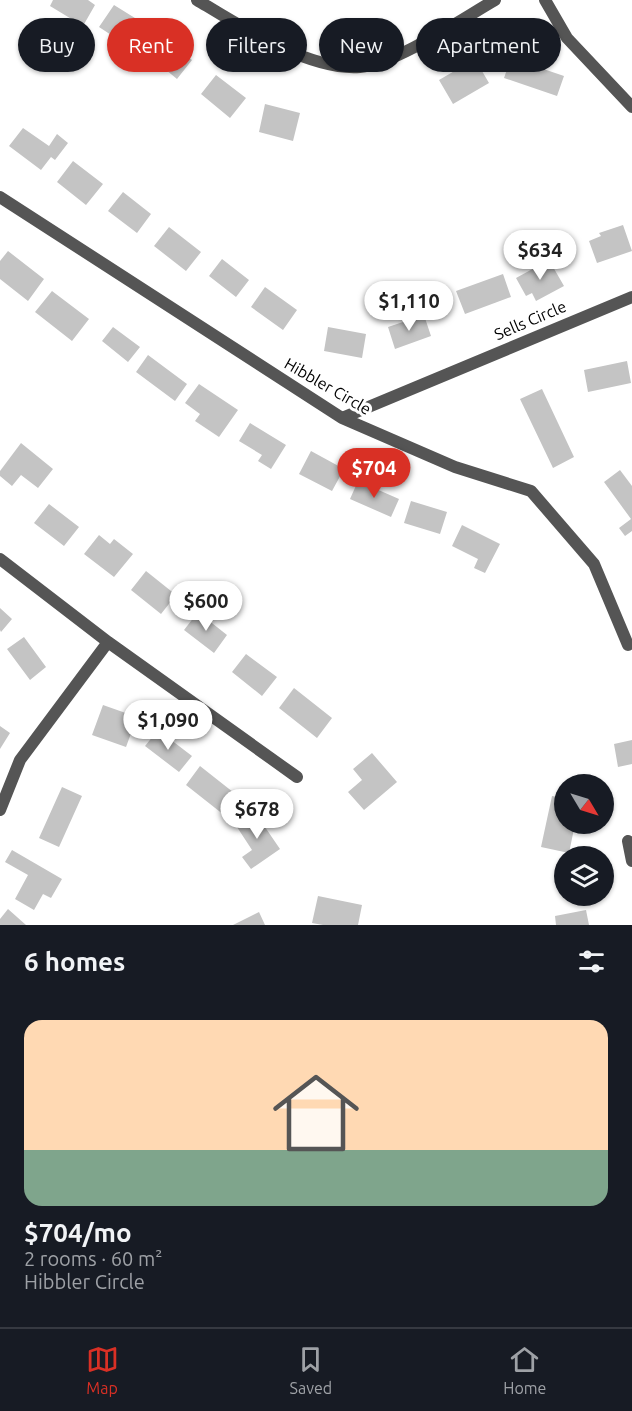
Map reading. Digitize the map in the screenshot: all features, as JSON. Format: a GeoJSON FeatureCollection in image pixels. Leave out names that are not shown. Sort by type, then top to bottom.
{"type":"FeatureCollection","features":[{"type":"Feature","properties":{"kind":"street"},"geometry":{"type":"LineString","coordinates":[[197,0],[245,29],[310,60],[360,67],[390,59],[495,0]]}},
{"type":"Feature","properties":{"kind":"street"},"geometry":{"type":"LineString","coordinates":[[545,0],[567,38],[632,107]]}},
{"type":"Feature","properties":{"kind":"street","name":"Hibbler Circle"},"geometry":{"type":"LineString","coordinates":[[0,197],[342,417],[455,467],[531,491],[594,564],[628,645]]}},
{"type":"Feature","properties":{"kind":"street","name":"Sells Circle"},"geometry":{"type":"LineString","coordinates":[[342,417],[632,297]]}},
{"type":"Feature","properties":{"kind":"street"},"geometry":{"type":"LineString","coordinates":[[0,559],[108,642],[297,777]]}},
{"type":"Feature","properties":{"kind":"street"},"geometry":{"type":"LineString","coordinates":[[0,810],[20,760],[108,642]]}},
{"type":"Feature","properties":{"kind":"street"},"geometry":{"type":"LineString","coordinates":[[628,841],[632,861]]}},
{"type":"Feature","properties":{"kind":"building"},"geometry":{"type":"Polygon","coordinates":[[[53,0],[88,0],[95,5],[88,18],[70,18],[50,6],[53,0]]]}},
{"type":"Feature","properties":{"kind":"building"},"geometry":{"type":"Polygon","coordinates":[[[114,5],[135,18],[107,18],[107,32],[99,27],[114,5]]]}},
{"type":"Feature","properties":{"kind":"building"},"geometry":{"type":"Polygon","coordinates":[[[169,72],[183,72],[177,79],[169,72]]]}},
{"type":"Feature","properties":{"kind":"building"},"geometry":{"type":"Polygon","coordinates":[[[453,72],[483,72],[489,83],[453,104],[439,80],[453,72]]]}},
{"type":"Feature","properties":{"kind":"building"},"geometry":{"type":"Polygon","coordinates":[[[506,72],[552,72],[564,76],[557,96],[504,78],[506,72]]]}},
{"type":"Feature","properties":{"kind":"building"},"geometry":{"type":"Polygon","coordinates":[[[216,75],[246,98],[230,118],[201,94],[216,75]]]}},
{"type":"Feature","properties":{"kind":"building"},"geometry":{"type":"Polygon","coordinates":[[[265,104],[300,113],[293,141],[259,132],[265,104]]]}},
{"type":"Feature","properties":{"kind":"building"},"geometry":{"type":"Polygon","coordinates":[[[23,128],[49,146],[57,134],[68,143],[55,160],[51,157],[41,170],[9,146],[23,128]]]}},
{"type":"Feature","properties":{"kind":"building"},"geometry":{"type":"Polygon","coordinates":[[[73,161],[103,184],[86,205],[57,182],[73,161]]]}},
{"type":"Feature","properties":{"kind":"building"},"geometry":{"type":"Polygon","coordinates":[[[123,192],[151,214],[137,233],[108,211],[123,192]]]}},
{"type":"Feature","properties":{"kind":"building"},"geometry":{"type":"Polygon","coordinates":[[[623,225],[632,251],[597,263],[589,241],[601,236],[599,233],[623,225]]]}},
{"type":"Feature","properties":{"kind":"building"},"geometry":{"type":"Polygon","coordinates":[[[169,227],[201,252],[186,271],[154,246],[169,227]]]}},
{"type":"Feature","properties":{"kind":"building"},"geometry":{"type":"Polygon","coordinates":[[[8,251],[44,279],[28,301],[0,279],[0,261],[8,251]]]}},
{"type":"Feature","properties":{"kind":"building"},"geometry":{"type":"Polygon","coordinates":[[[222,259],[249,280],[236,297],[209,276],[222,259]]]}},
{"type":"Feature","properties":{"kind":"building"},"geometry":{"type":"Polygon","coordinates":[[[549,260],[564,286],[536,301],[532,293],[526,296],[516,278],[549,260]]]}},
{"type":"Feature","properties":{"kind":"building"},"geometry":{"type":"Polygon","coordinates":[[[503,274],[511,297],[465,314],[456,291],[503,274]]]}},
{"type":"Feature","properties":{"kind":"building"},"geometry":{"type":"Polygon","coordinates":[[[265,287],[297,310],[283,330],[251,307],[265,287]]]}},
{"type":"Feature","properties":{"kind":"building"},"geometry":{"type":"Polygon","coordinates":[[[52,291],[89,319],[72,341],[35,312],[52,291]]]}},
{"type":"Feature","properties":{"kind":"building"},"geometry":{"type":"Polygon","coordinates":[[[424,315],[431,336],[395,349],[388,327],[424,315]]]}},
{"type":"Feature","properties":{"kind":"building"},"geometry":{"type":"Polygon","coordinates":[[[113,327],[140,347],[128,362],[102,341],[113,327]]]}},
{"type":"Feature","properties":{"kind":"building"},"geometry":{"type":"Polygon","coordinates":[[[328,327],[366,334],[362,358],[324,351],[328,327]]]}},
{"type":"Feature","properties":{"kind":"building"},"geometry":{"type":"Polygon","coordinates":[[[148,355],[187,384],[175,401],[136,372],[148,355]]]}},
{"type":"Feature","properties":{"kind":"building"},"geometry":{"type":"Polygon","coordinates":[[[627,361],[631,383],[588,392],[584,370],[627,361]]]}},
{"type":"Feature","properties":{"kind":"building"},"geometry":{"type":"Polygon","coordinates":[[[199,384],[238,410],[219,437],[195,421],[200,414],[185,403],[199,384]]]}},
{"type":"Feature","properties":{"kind":"building"},"geometry":{"type":"Polygon","coordinates":[[[542,389],[574,457],[553,468],[520,399],[542,389]]]}},
{"type":"Feature","properties":{"kind":"building"},"geometry":{"type":"Polygon","coordinates":[[[250,423],[286,445],[271,469],[258,461],[262,455],[239,441],[250,423]]]}},
{"type":"Feature","properties":{"kind":"building"},"geometry":{"type":"Polygon","coordinates":[[[21,443],[53,469],[38,488],[21,475],[12,486],[0,476],[0,471],[21,443]]]}},
{"type":"Feature","properties":{"kind":"building"},"geometry":{"type":"Polygon","coordinates":[[[311,451],[344,469],[332,491],[299,474],[311,451]]]}},
{"type":"Feature","properties":{"kind":"building"},"geometry":{"type":"Polygon","coordinates":[[[620,470],[632,486],[632,531],[625,536],[619,528],[631,519],[604,482],[620,470]]]}},
{"type":"Feature","properties":{"kind":"building"},"geometry":{"type":"Polygon","coordinates":[[[358,481],[399,499],[391,517],[350,499],[358,481]]]}},
{"type":"Feature","properties":{"kind":"building"},"geometry":{"type":"Polygon","coordinates":[[[411,501],[447,512],[440,534],[404,523],[411,501]]]}},
{"type":"Feature","properties":{"kind":"building"},"geometry":{"type":"Polygon","coordinates":[[[49,504],[79,527],[64,546],[34,523],[49,504]]]}},
{"type":"Feature","properties":{"kind":"building"},"geometry":{"type":"Polygon","coordinates":[[[462,525],[500,544],[485,573],[474,568],[478,559],[452,546],[462,525]]]}},
{"type":"Feature","properties":{"kind":"building"},"geometry":{"type":"Polygon","coordinates":[[[99,535],[110,544],[114,539],[133,554],[114,577],[84,554],[99,535]]]}},
{"type":"Feature","properties":{"kind":"building"},"geometry":{"type":"Polygon","coordinates":[[[146,571],[176,595],[161,614],[131,590],[146,571]]]}},
{"type":"Feature","properties":{"kind":"building"},"geometry":{"type":"Polygon","coordinates":[[[0,608],[12,619],[1,632],[0,630],[0,608]]]}},
{"type":"Feature","properties":{"kind":"building"},"geometry":{"type":"Polygon","coordinates":[[[198,612],[227,635],[214,653],[184,630],[198,612]]]}},
{"type":"Feature","properties":{"kind":"building"},"geometry":{"type":"Polygon","coordinates":[[[24,637],[46,667],[30,680],[7,649],[24,637]]]}},
{"type":"Feature","properties":{"kind":"building"},"geometry":{"type":"Polygon","coordinates":[[[246,654],[277,677],[262,696],[232,672],[246,654]]]}},
{"type":"Feature","properties":{"kind":"building"},"geometry":{"type":"Polygon","coordinates":[[[294,688],[332,718],[317,738],[279,708],[294,688]]]}},
{"type":"Feature","properties":{"kind":"building"},"geometry":{"type":"Polygon","coordinates":[[[103,705],[137,717],[126,747],[92,735],[103,705]]]}},
{"type":"Feature","properties":{"kind":"building"},"geometry":{"type":"Polygon","coordinates":[[[0,726],[10,733],[0,749],[0,726]]]}},
{"type":"Feature","properties":{"kind":"building"},"geometry":{"type":"Polygon","coordinates":[[[158,730],[192,756],[179,772],[145,746],[158,730]]]}},
{"type":"Feature","properties":{"kind":"building"},"geometry":{"type":"Polygon","coordinates":[[[632,740],[632,764],[618,767],[614,744],[632,740]]]}},
{"type":"Feature","properties":{"kind":"building"},"geometry":{"type":"Polygon","coordinates":[[[372,753],[397,782],[364,810],[348,792],[362,780],[353,769],[372,753]]]}},
{"type":"Feature","properties":{"kind":"building"},"geometry":{"type":"Polygon","coordinates":[[[200,766],[238,796],[224,815],[186,785],[200,766]]]}},
{"type":"Feature","properties":{"kind":"building"},"geometry":{"type":"Polygon","coordinates":[[[62,787],[82,796],[59,847],[39,838],[62,787]]]}},
{"type":"Feature","properties":{"kind":"building"},"geometry":{"type":"Polygon","coordinates":[[[552,796],[554,796],[554,834],[573,834],[570,846],[554,846],[554,850],[541,847],[552,796]]]}},
{"type":"Feature","properties":{"kind":"building"},"geometry":{"type":"Polygon","coordinates":[[[254,811],[280,849],[251,869],[242,857],[252,850],[235,824],[254,811]]]}},
{"type":"Feature","properties":{"kind":"building"},"geometry":{"type":"Polygon","coordinates":[[[12,850],[62,879],[51,898],[43,894],[34,910],[15,899],[28,875],[5,862],[12,850]]]}},
{"type":"Feature","properties":{"kind":"building"},"geometry":{"type":"Polygon","coordinates":[[[318,896],[362,905],[358,925],[312,923],[318,896]]]}},
{"type":"Feature","properties":{"kind":"building"},"geometry":{"type":"Polygon","coordinates":[[[8,909],[26,925],[0,925],[0,919],[8,909]]]}},
{"type":"Feature","properties":{"kind":"building"},"geometry":{"type":"Polygon","coordinates":[[[586,910],[589,925],[556,925],[555,916],[586,910]]]}},
{"type":"Feature","properties":{"kind":"building"},"geometry":{"type":"Polygon","coordinates":[[[259,912],[265,925],[233,925],[259,912]]]}}]}
